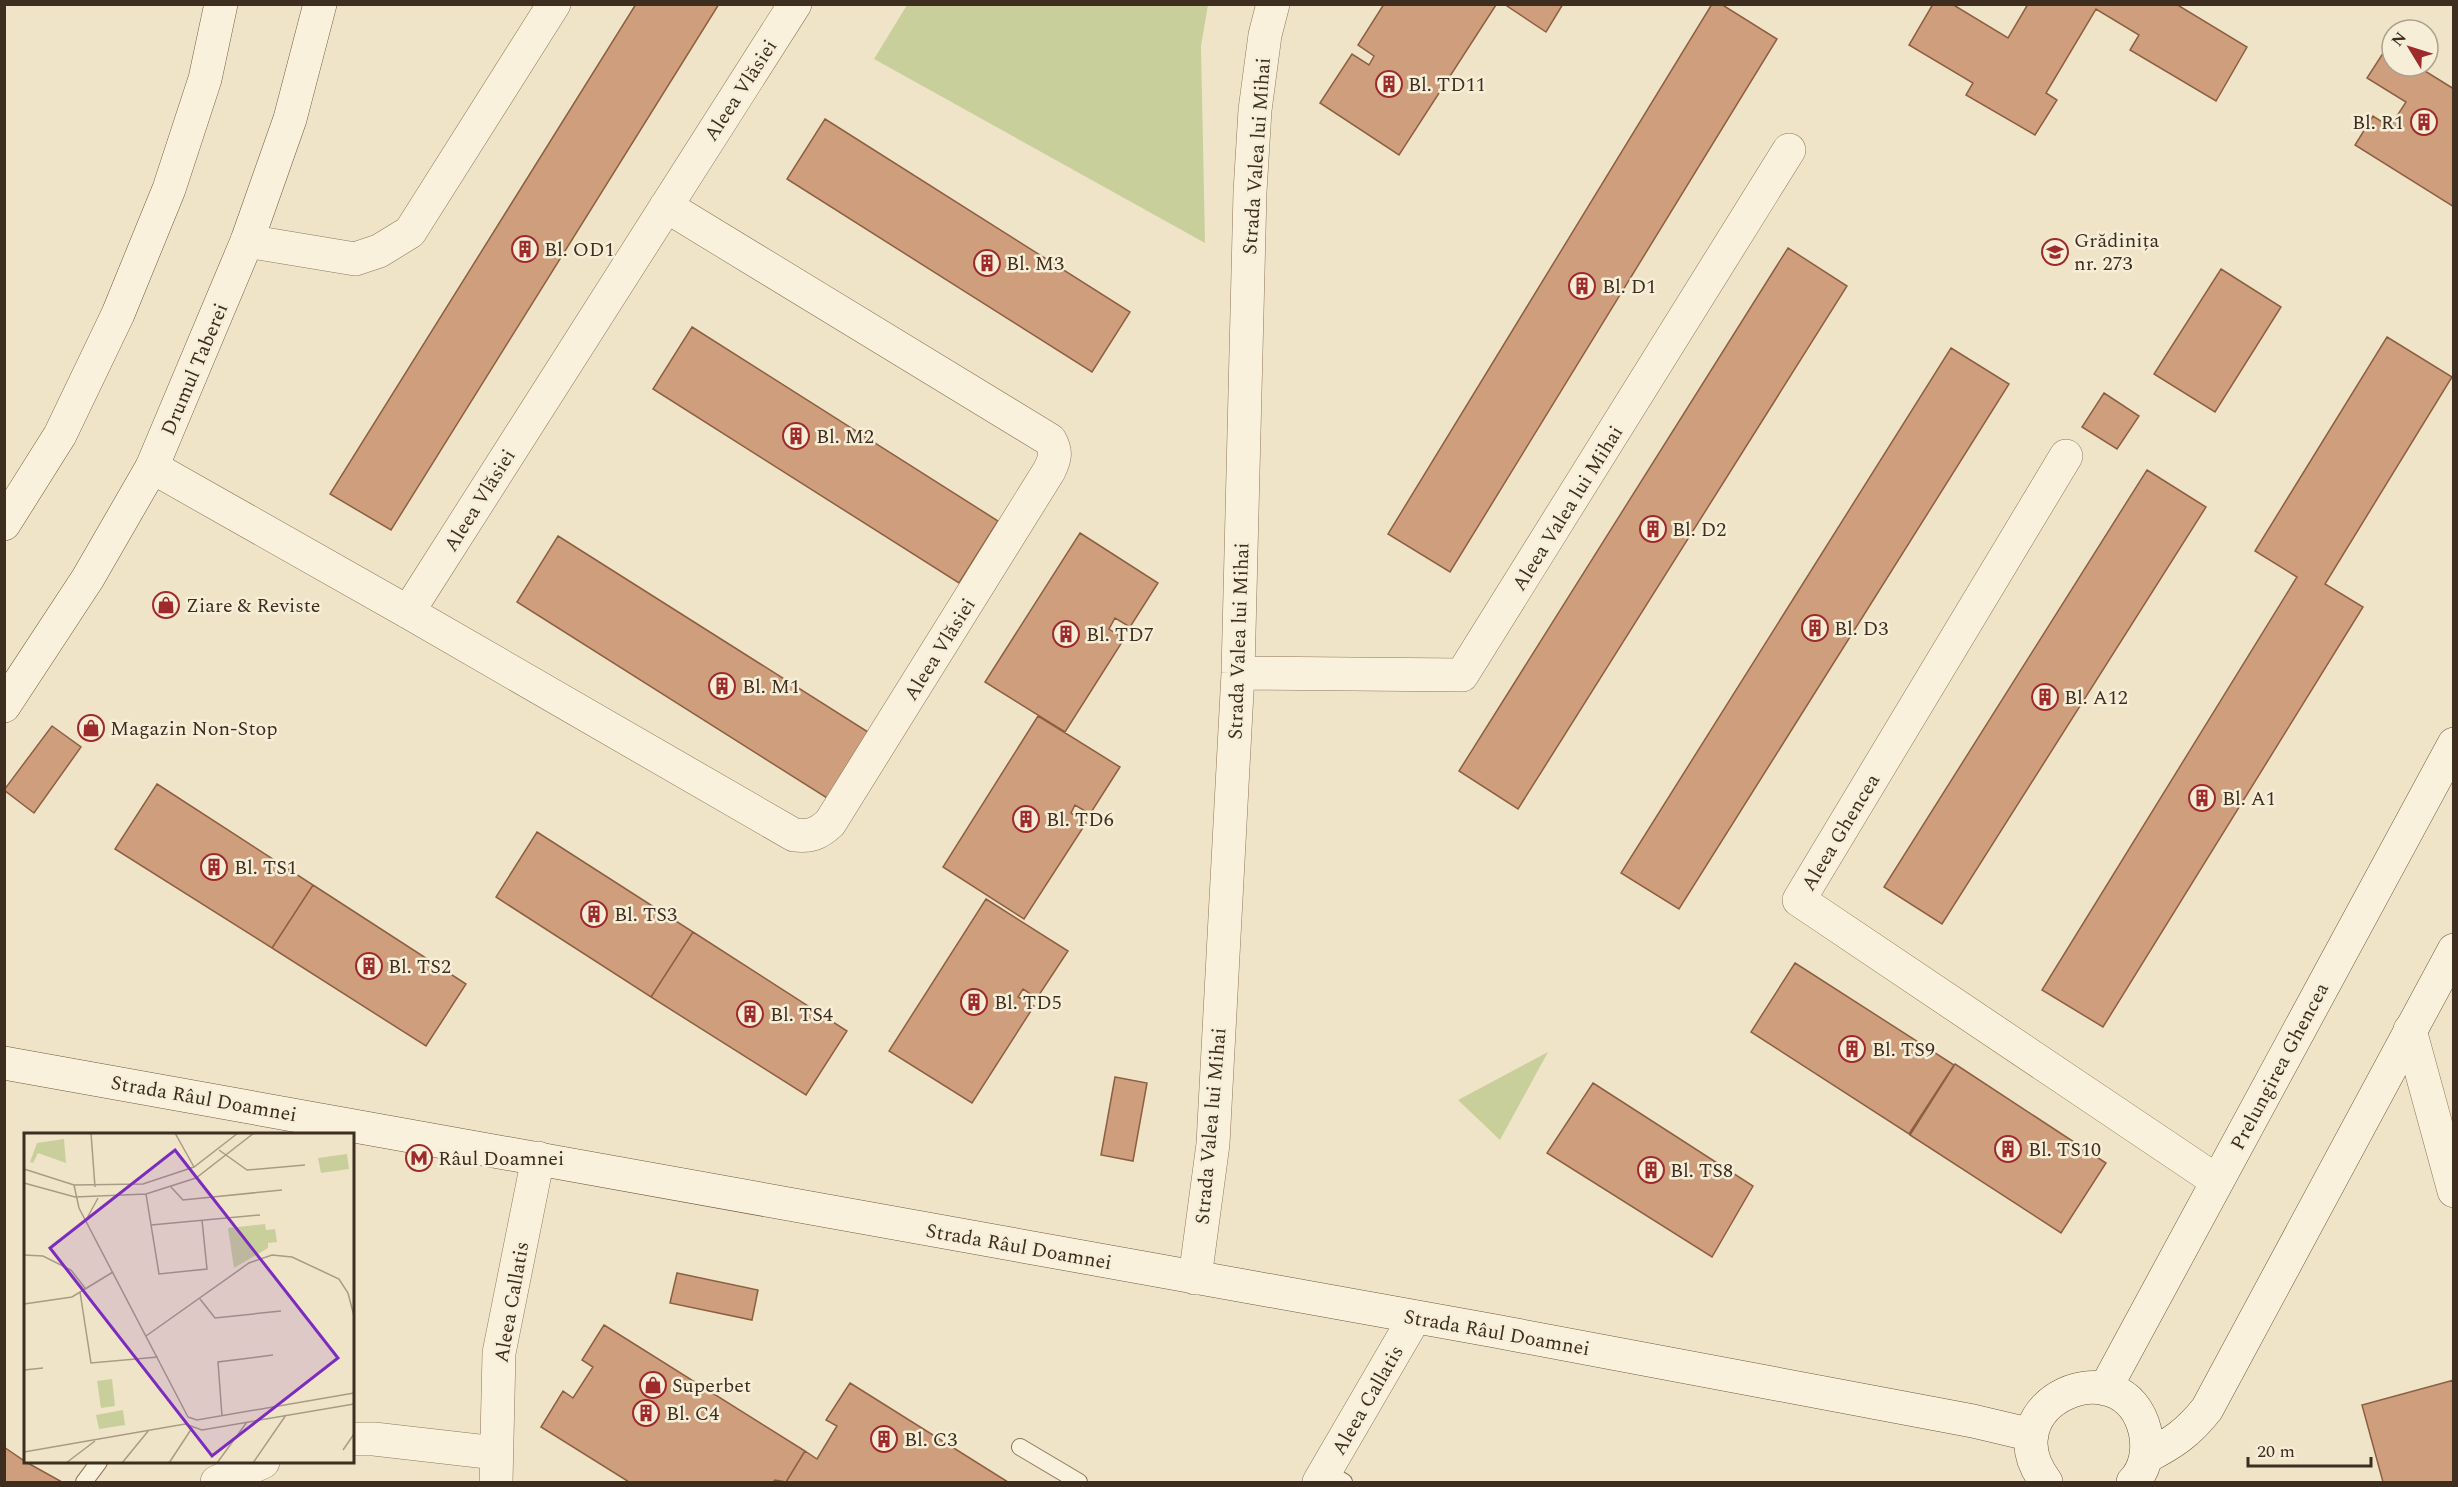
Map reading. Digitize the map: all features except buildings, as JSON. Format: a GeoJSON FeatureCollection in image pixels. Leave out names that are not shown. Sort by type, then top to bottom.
{"type":"FeatureCollection","features":[{"type":"Feature","properties":{"kind":"street"},"geometry":{"type":"LineString","coordinates":[[4,524],[60,435],[126,293],[173,178],[204,79],[221,4]]}},
{"type":"Feature","properties":{"kind":"street","name":"Drumul Taberei"},"geometry":{"type":"LineString","coordinates":[[4,706],[88,578],[152,466],[247,241],[290,118],[320,4]]}},
{"type":"Feature","properties":{"kind":"street"},"geometry":{"type":"LineString","coordinates":[[247,241],[355,259],[379,251],[410,232],[554,4]]}},
{"type":"Feature","properties":{"kind":"street","name":"Aleea Vlăsiei"},"geometry":{"type":"LineString","coordinates":[[408,612],[795,4]]}},
{"type":"Feature","properties":{"kind":"street","name":"Strada Valea lui Mihai"},"geometry":{"type":"LineString","coordinates":[[1195,1278],[1213,1144],[1239,673],[1251,180],[1255,110],[1265,35],[1273,4]]}},
{"type":"Feature","properties":{"kind":"street","name":"Aleea Valea lui Mihai"},"geometry":{"type":"LineString","coordinates":[[1239,673],[1462,675],[1789,150]]}},
{"type":"Feature","properties":{"kind":"street","name":"Aleea Vlăsiei"},"geometry":{"type":"LineString","coordinates":[[152,466],[794,835],[817,835],[830,823],[1049,471],[1054,460],[1055,449],[1050,440],[666,206]]}},
{"type":"Feature","properties":{"kind":"street","name":"Aleea Ghencea"},"geometry":{"type":"LineString","coordinates":[[2066,456],[1799,900],[2217,1181]]}},
{"type":"Feature","properties":{"kind":"street","name":"Prelungirea Ghencea"},"geometry":{"type":"LineString","coordinates":[[2105,1389],[2454,744]]}},
{"type":"Feature","properties":{"kind":"street"},"geometry":{"type":"LineString","coordinates":[[2139,1475],[2192,1428],[2207,1409],[2454,950]]}},
{"type":"Feature","properties":{"kind":"street"},"geometry":{"type":"LineString","coordinates":[[2410,1030],[2454,1191]]}},
{"type":"Feature","properties":{"kind":"street","name":"Strada Râul Doamnei"},"geometry":{"type":"LineString","coordinates":[[4,1063],[1415,1317],[1973,1421],[2032,1435]]}},
{"type":"Feature","properties":{"kind":"street","name":"Aleea Callatis"},"geometry":{"type":"LineString","coordinates":[[496,1468],[499,1353],[538,1158]]}},
{"type":"Feature","properties":{"kind":"street","name":"Aleea Callatis"},"geometry":{"type":"LineString","coordinates":[[1329,1479],[1415,1317]]}},
{"type":"Feature","properties":{"kind":"street"},"geometry":{"type":"LineString","coordinates":[[2046,1482],[2039,1473],[2032,1454],[2032,1435],[2039,1417],[2051,1402],[2067,1391],[2086,1387],[2105,1389],[2121,1396],[2134,1407],[2145,1431],[2139,1475]]}},
{"type":"Feature","properties":{"kind":"street"},"geometry":{"type":"LineString","coordinates":[[354,1439],[374,1439],[496,1468]]}},
{"type":"Feature","properties":{"kind":"street"},"geometry":{"type":"LineString","coordinates":[[217,1482],[259,1463]]}},
{"type":"Feature","properties":{"kind":"lane"},"geometry":{"type":"LineString","coordinates":[[1020,1447],[1079,1482]]}},
{"type":"Feature","properties":{"kind":"lane"},"geometry":{"type":"LineString","coordinates":[[84,1482],[98,1463]]}},
{"type":"Feature","properties":{"kind":"green space"},"geometry":{"type":"Polygon","coordinates":[[[907,5],[1208,5],[1201,46],[1205,243],[874,59],[907,5]]]}},
{"type":"Feature","properties":{"kind":"green space"},"geometry":{"type":"Polygon","coordinates":[[[1548,1052],[1500,1140],[1458,1100],[1548,1052]]]}},
{"type":"Feature","properties":{"kind":"place","name":"Bl. TD11"},"geometry":{"type":"Point","coordinates":[1389,84]}},
{"type":"Feature","properties":{"kind":"place","name":"Bl. R1"},"geometry":{"type":"Point","coordinates":[2424,122]}},
{"type":"Feature","properties":{"kind":"place","name":"Bl. OD1"},"geometry":{"type":"Point","coordinates":[525,249]}},
{"type":"Feature","properties":{"kind":"place","name":"Grădinița nr. 273"},"geometry":{"type":"Point","coordinates":[2055,252]}},
{"type":"Feature","properties":{"kind":"place","name":"Bl. M3"},"geometry":{"type":"Point","coordinates":[987,263]}},
{"type":"Feature","properties":{"kind":"place","name":"Bl. D1"},"geometry":{"type":"Point","coordinates":[1582,286]}},
{"type":"Feature","properties":{"kind":"place","name":"Bl. M2"},"geometry":{"type":"Point","coordinates":[796,436]}},
{"type":"Feature","properties":{"kind":"place","name":"Bl. D2"},"geometry":{"type":"Point","coordinates":[1653,529]}},
{"type":"Feature","properties":{"kind":"place","name":"Ziare & Reviste"},"geometry":{"type":"Point","coordinates":[166,605]}},
{"type":"Feature","properties":{"kind":"place","name":"Bl. D3"},"geometry":{"type":"Point","coordinates":[1815,628]}},
{"type":"Feature","properties":{"kind":"place","name":"Bl. TD7"},"geometry":{"type":"Point","coordinates":[1066,634]}},
{"type":"Feature","properties":{"kind":"place","name":"Bl. M1"},"geometry":{"type":"Point","coordinates":[722,686]}},
{"type":"Feature","properties":{"kind":"place","name":"Bl. A12"},"geometry":{"type":"Point","coordinates":[2045,697]}},
{"type":"Feature","properties":{"kind":"place","name":"Magazin Non-Stop"},"geometry":{"type":"Point","coordinates":[91,728]}},
{"type":"Feature","properties":{"kind":"place","name":"Bl. A1"},"geometry":{"type":"Point","coordinates":[2202,798]}},
{"type":"Feature","properties":{"kind":"place","name":"Bl. TD6"},"geometry":{"type":"Point","coordinates":[1026,819]}},
{"type":"Feature","properties":{"kind":"place","name":"Bl. TS1"},"geometry":{"type":"Point","coordinates":[214,867]}},
{"type":"Feature","properties":{"kind":"place","name":"Bl. TS3"},"geometry":{"type":"Point","coordinates":[594,914]}},
{"type":"Feature","properties":{"kind":"place","name":"Bl. TS2"},"geometry":{"type":"Point","coordinates":[369,966]}},
{"type":"Feature","properties":{"kind":"place","name":"Bl. TD5"},"geometry":{"type":"Point","coordinates":[974,1002]}},
{"type":"Feature","properties":{"kind":"place","name":"Bl. TS4"},"geometry":{"type":"Point","coordinates":[750,1014]}},
{"type":"Feature","properties":{"kind":"place","name":"Bl. TS9"},"geometry":{"type":"Point","coordinates":[1852,1049]}},
{"type":"Feature","properties":{"kind":"place","name":"Bl. TS10"},"geometry":{"type":"Point","coordinates":[2008,1149]}},
{"type":"Feature","properties":{"kind":"place","name":"Râul Doamnei"},"geometry":{"type":"Point","coordinates":[419,1158]}},
{"type":"Feature","properties":{"kind":"place","name":"Bl. TS8"},"geometry":{"type":"Point","coordinates":[1651,1170]}},
{"type":"Feature","properties":{"kind":"place","name":"Superbet"},"geometry":{"type":"Point","coordinates":[653,1385]}},
{"type":"Feature","properties":{"kind":"place","name":"Bl. C4"},"geometry":{"type":"Point","coordinates":[646,1413]}},
{"type":"Feature","properties":{"kind":"place","name":"Bl. C3"},"geometry":{"type":"Point","coordinates":[884,1439]}}]}
